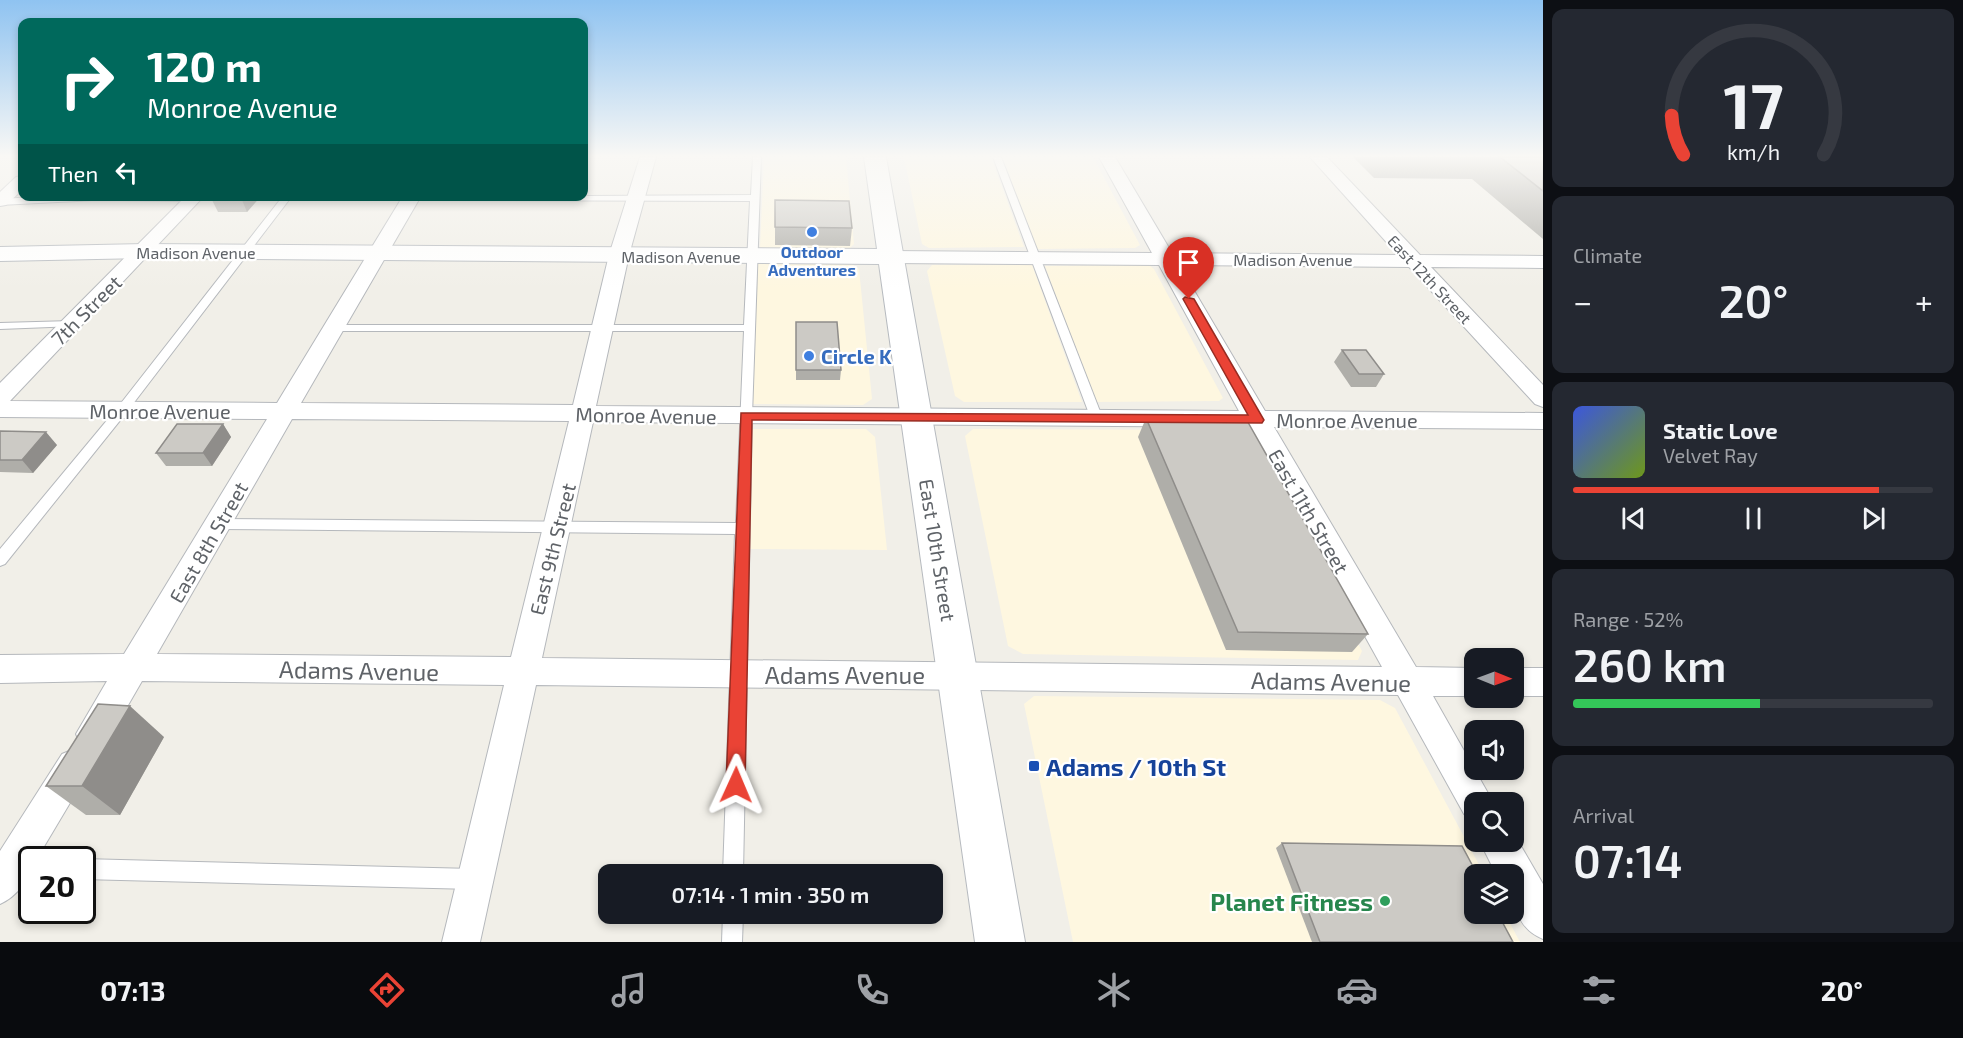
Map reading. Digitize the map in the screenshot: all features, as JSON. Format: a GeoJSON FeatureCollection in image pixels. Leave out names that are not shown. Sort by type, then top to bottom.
{"type":"FeatureCollection","features":[{"type":"Feature","properties":{"kind":"street","name":"7th Street"},"geometry":{"type":"LineString","coordinates":[[0,397],[191,201]]}},
{"type":"Feature","properties":{"kind":"street","name":"East 8th Street"},"geometry":{"type":"LineString","coordinates":[[14,874],[409,201]]}},
{"type":"Feature","properties":{"kind":"street","name":"East 9th Street"},"geometry":{"type":"LineString","coordinates":[[461,942],[521,673],[584,414],[619,255],[635,201]]}},
{"type":"Feature","properties":{"kind":"street","name":"East 10th Street"},"geometry":{"type":"LineString","coordinates":[[882,201],[1000,942]]}},
{"type":"Feature","properties":{"kind":"street","name":"East 11th Street"},"geometry":{"type":"LineString","coordinates":[[1132,201],[1470,792]]}},
{"type":"Feature","properties":{"kind":"street","name":"East 12th Street"},"geometry":{"type":"LineString","coordinates":[[1358,201],[1543,399]]}},
{"type":"Feature","properties":{"kind":"street","name":"Madison Avenue"},"geometry":{"type":"LineString","coordinates":[[0,254],[145,251],[1543,262]]}},
{"type":"Feature","properties":{"kind":"street","name":"Monroe Avenue"},"geometry":{"type":"LineString","coordinates":[[0,409],[917,418],[1543,421]]}},
{"type":"Feature","properties":{"kind":"street","name":"Adams Avenue"},"geometry":{"type":"LineString","coordinates":[[0,669],[135,667],[1464,682]]}},
{"type":"Feature","properties":{"kind":"street"},"geometry":{"type":"LineString","coordinates":[[1524,682],[1543,682]]}},
{"type":"Feature","properties":{"kind":"street"},"geometry":{"type":"LineString","coordinates":[[1504,852],[1543,920]]}},
{"type":"Feature","properties":{"kind":"lane"},"geometry":{"type":"LineString","coordinates":[[0,202],[19,201]]}},
{"type":"Feature","properties":{"kind":"lane"},"geometry":{"type":"LineString","coordinates":[[0,560],[122,410],[284,201]]}},
{"type":"Feature","properties":{"kind":"lane"},"geometry":{"type":"LineString","coordinates":[[734,864],[742,529],[755,201]]}},
{"type":"Feature","properties":{"kind":"lane"},"geometry":{"type":"LineString","coordinates":[[1014,201],[1097,419]]}},
{"type":"Feature","properties":{"kind":"lane"},"geometry":{"type":"LineString","coordinates":[[0,326],[72,324]]}},
{"type":"Feature","properties":{"kind":"lane"},"geometry":{"type":"LineString","coordinates":[[334,328],[749,328]]}},
{"type":"Feature","properties":{"kind":"lane"},"geometry":{"type":"LineString","coordinates":[[219,524],[742,529]]}},
{"type":"Feature","properties":{"kind":"lane"},"geometry":{"type":"LineString","coordinates":[[96,869],[475,879]]}},
{"type":"Feature","properties":{"kind":"lane"},"geometry":{"type":"LineString","coordinates":[[732,942],[733,924]]}},
{"type":"Feature","properties":{"kind":"shaded area"},"geometry":{"type":"Polygon","coordinates":[[[762,201],[850,201],[854,244],[850,248],[760,248],[762,201]]]}},
{"type":"Feature","properties":{"kind":"shaded area"},"geometry":{"type":"Polygon","coordinates":[[[913,201],[1007,201],[1024,247],[929,248],[922,244],[913,201]]]}},
{"type":"Feature","properties":{"kind":"shaded area"},"geometry":{"type":"Polygon","coordinates":[[[1019,201],[1116,201],[1140,245],[1135,248],[1036,249],[1019,201]]]}},
{"type":"Feature","properties":{"kind":"shaded area"},"geometry":{"type":"Polygon","coordinates":[[[758,264],[852,264],[859,269],[872,399],[863,405],[750,404],[758,264]]]}},
{"type":"Feature","properties":{"kind":"shaded area"},"geometry":{"type":"Polygon","coordinates":[[[932,265],[1032,265],[1082,402],[964,402],[955,396],[927,271],[932,265]]]}},
{"type":"Feature","properties":{"kind":"shaded area"},"geometry":{"type":"Polygon","coordinates":[[[1149,265],[1154,269],[1223,398],[1219,401],[1095,402],[1045,266],[1149,265]]]}},
{"type":"Feature","properties":{"kind":"shaded area"},"geometry":{"type":"Polygon","coordinates":[[[751,429],[866,429],[875,437],[887,550],[749,549],[751,429]]]}},
{"type":"Feature","properties":{"kind":"shaded area"},"geometry":{"type":"Polygon","coordinates":[[[973,429],[1235,430],[1246,435],[1362,651],[1358,660],[1023,654],[1008,646],[965,436],[973,429]]]}},
{"type":"Feature","properties":{"kind":"shaded area"},"geometry":{"type":"Polygon","coordinates":[[[1034,696],[1380,700],[1395,708],[1464,837],[1464,852],[1472,852],[1479,864],[1464,864],[1464,924],[1510,924],[1520,942],[1073,942],[1024,704],[1034,696]]]}},
{"type":"Feature","properties":{"kind":"building"},"geometry":{"type":"Polygon","coordinates":[[[775,201],[849,201],[852,228],[775,227],[775,201]]]}},
{"type":"Feature","properties":{"kind":"building"},"geometry":{"type":"Polygon","coordinates":[[[796,322],[837,322],[841,370],[796,370],[796,322]]]}},
{"type":"Feature","properties":{"kind":"building"},"geometry":{"type":"Polygon","coordinates":[[[1342,350],[1366,350],[1384,374],[1359,374],[1342,350]]]}},
{"type":"Feature","properties":{"kind":"building"},"geometry":{"type":"Polygon","coordinates":[[[1245,417],[1368,634],[1238,632],[1146,418],[1245,417]]]}},
{"type":"Feature","properties":{"kind":"building"},"geometry":{"type":"Polygon","coordinates":[[[177,424],[223,424],[203,453],[156,453],[177,424]]]}},
{"type":"Feature","properties":{"kind":"building"},"geometry":{"type":"Polygon","coordinates":[[[0,431],[46,432],[22,460],[0,460],[0,431]]]}},
{"type":"Feature","properties":{"kind":"building"},"geometry":{"type":"Polygon","coordinates":[[[98,704],[130,706],[82,786],[46,786],[98,704]]]}},
{"type":"Feature","properties":{"kind":"building","name":"Planet Fitness"},"geometry":{"type":"Polygon","coordinates":[[[1282,843],[1462,846],[1472,864],[1464,864],[1464,924],[1503,924],[1513,942],[1320,942],[1282,843]]]}},
{"type":"Feature","properties":{"kind":"place","name":"Outdoor Adventures"},"geometry":{"type":"Point","coordinates":[812,232]}},
{"type":"Feature","properties":{"kind":"place","name":"Circle K"},"geometry":{"type":"Point","coordinates":[809,356]}},
{"type":"Feature","properties":{"kind":"place","name":"Adams / 10th St"},"geometry":{"type":"Point","coordinates":[1034,766]}},
{"type":"Feature","properties":{"kind":"place","name":"Planet Fitness"},"geometry":{"type":"Point","coordinates":[1385,901]}},
{"type":"Feature","properties":{"kind":"route"},"geometry":{"type":"LineString","coordinates":[[736,785],[746,416],[1257,420],[1189,299]]}}]}
